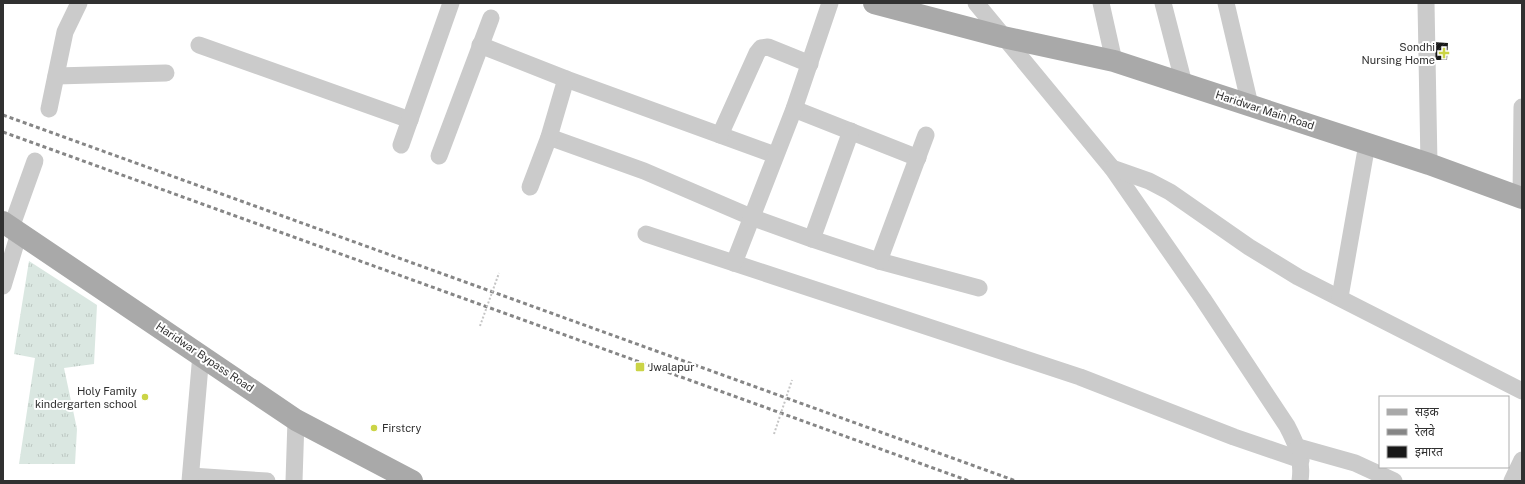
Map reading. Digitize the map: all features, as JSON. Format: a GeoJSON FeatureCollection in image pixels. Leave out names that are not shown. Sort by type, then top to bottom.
{"type":"FeatureCollection","features":[{"type":"Feature","properties":{"kind":"main road","name":"Haridwar Main Road"},"geometry":{"type":"LineString","coordinates":[[874,3],[1003,38],[1114,61],[1429,164],[1521,197]]}},
{"type":"Feature","properties":{"kind":"main road","name":"Haridwar Main Road"},"geometry":{"type":"LineString","coordinates":[[922,3],[948,11],[1003,38]]}},
{"type":"Feature","properties":{"kind":"main road","name":"Haridwar Bypass Road"},"geometry":{"type":"LineString","coordinates":[[11,228],[201,354],[296,420],[412,481]]}},
{"type":"Feature","properties":{"kind":"street"},"geometry":{"type":"LineString","coordinates":[[49,109],[65,32],[78,3]]}},
{"type":"Feature","properties":{"kind":"street"},"geometry":{"type":"LineString","coordinates":[[401,145],[451,3]]}},
{"type":"Feature","properties":{"kind":"street"},"geometry":{"type":"LineString","coordinates":[[734,263],[794,110],[830,3]]}},
{"type":"Feature","properties":{"kind":"street"},"geometry":{"type":"LineString","coordinates":[[976,3],[1003,38],[1059,102],[1112,168],[1203,299],[1287,426],[1300,453],[1302,467],[1300,481]]}},
{"type":"Feature","properties":{"kind":"street"},"geometry":{"type":"LineString","coordinates":[[1101,3],[1114,61]]}},
{"type":"Feature","properties":{"kind":"street"},"geometry":{"type":"LineString","coordinates":[[1163,3],[1184,84]]}},
{"type":"Feature","properties":{"kind":"street"},"geometry":{"type":"LineString","coordinates":[[1226,3],[1250,105]]}},
{"type":"Feature","properties":{"kind":"street"},"geometry":{"type":"LineString","coordinates":[[1426,3],[1429,164]]}},
{"type":"Feature","properties":{"kind":"street"},"geometry":{"type":"LineString","coordinates":[[439,156],[491,18]]}},
{"type":"Feature","properties":{"kind":"street"},"geometry":{"type":"LineString","coordinates":[[199,45],[410,120]]}},
{"type":"Feature","properties":{"kind":"street"},"geometry":{"type":"LineString","coordinates":[[480,45],[566,79],[775,156]]}},
{"type":"Feature","properties":{"kind":"street"},"geometry":{"type":"LineString","coordinates":[[720,136],[757,53],[761,48],[768,47],[810,64]]}},
{"type":"Feature","properties":{"kind":"street"},"geometry":{"type":"LineString","coordinates":[[56,76],[166,73]]}},
{"type":"Feature","properties":{"kind":"street"},"geometry":{"type":"LineString","coordinates":[[530,186],[549,137],[566,79]]}},
{"type":"Feature","properties":{"kind":"street"},"geometry":{"type":"LineString","coordinates":[[1521,197],[1522,107]]}},
{"type":"Feature","properties":{"kind":"street"},"geometry":{"type":"LineString","coordinates":[[794,110],[852,131],[918,158]]}},
{"type":"Feature","properties":{"kind":"street"},"geometry":{"type":"LineString","coordinates":[[812,239],[852,131]]}},
{"type":"Feature","properties":{"kind":"street"},"geometry":{"type":"LineString","coordinates":[[879,261],[926,135]]}},
{"type":"Feature","properties":{"kind":"street"},"geometry":{"type":"LineString","coordinates":[[549,137],[644,171],[751,217],[812,239],[879,261],[979,288]]}},
{"type":"Feature","properties":{"kind":"street"},"geometry":{"type":"LineString","coordinates":[[1340,296],[1367,144]]}},
{"type":"Feature","properties":{"kind":"street"},"geometry":{"type":"LineString","coordinates":[[3,286],[11,228],[35,161]]}},
{"type":"Feature","properties":{"kind":"street"},"geometry":{"type":"LineString","coordinates":[[1112,168],[1149,181],[1170,192],[1276,265],[1520,385]]}},
{"type":"Feature","properties":{"kind":"street"},"geometry":{"type":"LineString","coordinates":[[646,234],[1080,377],[1234,437],[1300,453],[1355,463],[1394,481]]}},
{"type":"Feature","properties":{"kind":"street"},"geometry":{"type":"LineString","coordinates":[[201,354],[190,478],[267,481]]}},
{"type":"Feature","properties":{"kind":"street"},"geometry":{"type":"LineString","coordinates":[[294,481],[296,420]]}},
{"type":"Feature","properties":{"kind":"street"},"geometry":{"type":"LineString","coordinates":[[1355,463],[1364,481]]}},
{"type":"Feature","properties":{"kind":"path"},"geometry":{"type":"LineString","coordinates":[[480,326],[499,273]]}},
{"type":"Feature","properties":{"kind":"path"},"geometry":{"type":"LineString","coordinates":[[774,434],[792,380]]}},
{"type":"Feature","properties":{"kind":"green space"},"geometry":{"type":"Polygon","coordinates":[[[29,261],[97,305],[94,364],[64,368],[77,429],[75,464],[19,464],[35,358],[14,354],[29,261]]]}},
{"type":"Feature","properties":{"kind":"building"},"geometry":{"type":"Polygon","coordinates":[[[1433,42],[1448,43],[1447,60],[1433,60],[1433,42]]]}},
{"type":"Feature","properties":{"kind":"railway"},"geometry":{"type":"LineString","coordinates":[[3,115],[1016,481]]}},
{"type":"Feature","properties":{"kind":"railway"},"geometry":{"type":"LineString","coordinates":[[3,132],[969,481]]}},
{"type":"Feature","properties":{"kind":"place","name":"Sondhi Nursing Home"},"geometry":{"type":"Point","coordinates":[1444,53]}},
{"type":"Feature","properties":{"kind":"place","name":"Jwalapur"},"geometry":{"type":"Point","coordinates":[640,367]}},
{"type":"Feature","properties":{"kind":"place","name":"Holy Family kindergarten school"},"geometry":{"type":"Point","coordinates":[145,397]}},
{"type":"Feature","properties":{"kind":"place","name":"Firstcry"},"geometry":{"type":"Point","coordinates":[374,428]}}]}
